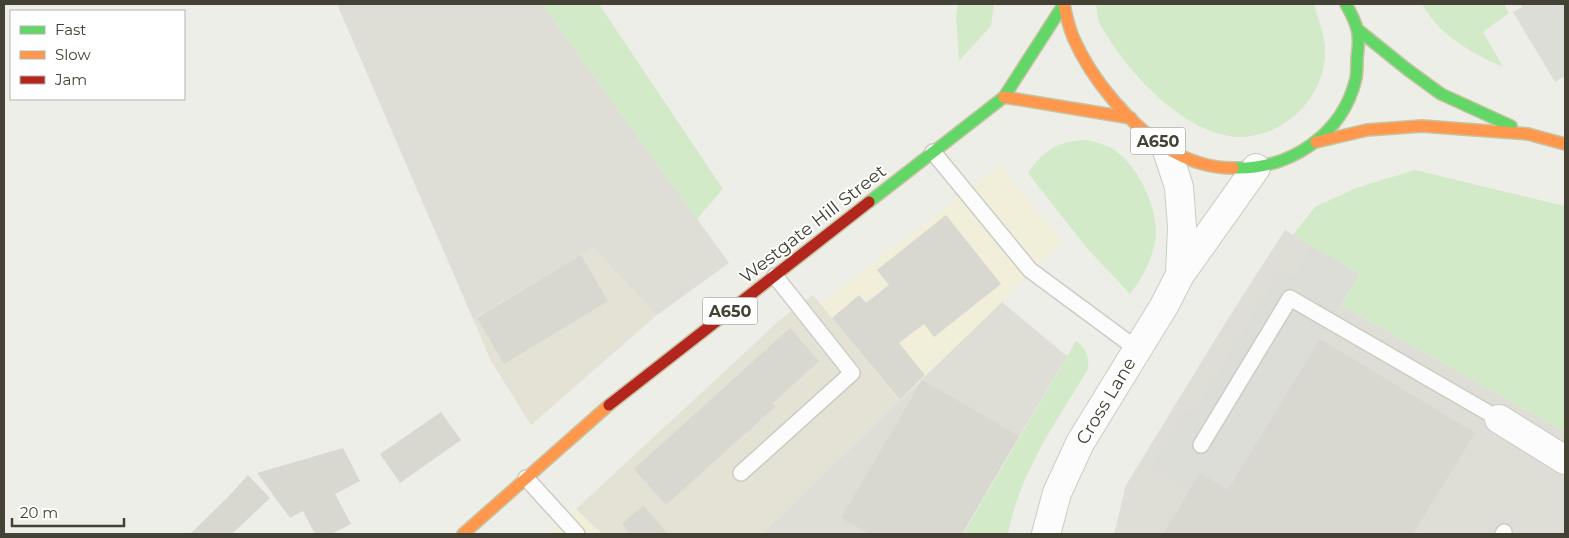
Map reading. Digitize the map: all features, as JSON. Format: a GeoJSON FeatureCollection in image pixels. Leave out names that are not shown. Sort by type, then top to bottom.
{"type":"FeatureCollection","features":[{"type":"Feature","properties":{"kind":"highway","name":"A650"},"geometry":{"type":"LineString","coordinates":[[1064,4],[1073,36],[1086,60],[1106,90],[1131,118],[1166,147],[1191,160],[1222,168],[1256,168],[1274,165],[1297,155],[1316,142],[1342,116],[1354,90],[1359,65],[1357,29],[1346,4]]}},
{"type":"Feature","properties":{"kind":"highway","name":"Westgate Hill Street"},"geometry":{"type":"LineString","coordinates":[[463,534],[616,399],[1004,97],[1064,4]]}},
{"type":"Feature","properties":{"kind":"highway","name":"A650"},"geometry":{"type":"LineString","coordinates":[[1357,29],[1441,94],[1528,134],[1565,144]]}},
{"type":"Feature","properties":{"kind":"highway","name":"A650"},"geometry":{"type":"LineString","coordinates":[[1004,97],[1131,118]]}},
{"type":"Feature","properties":{"kind":"highway","name":"A650"},"geometry":{"type":"LineString","coordinates":[[1316,142],[1367,130],[1422,126],[1528,134]]}},
{"type":"Feature","properties":{"kind":"street","name":"Cross Lane"},"geometry":{"type":"LineString","coordinates":[[1166,147],[1179,187],[1182,227],[1180,275]]}},
{"type":"Feature","properties":{"kind":"street","name":"Cross Lane"},"geometry":{"type":"LineString","coordinates":[[1046,534],[1058,494],[1080,443],[1164,306],[1180,275],[1256,168]]}},
{"type":"Feature","properties":{"kind":"street"},"geometry":{"type":"LineString","coordinates":[[1499,419],[1565,460]]}},
{"type":"Feature","properties":{"kind":"lane"},"geometry":{"type":"LineString","coordinates":[[933,152],[1030,270],[1137,348]]}},
{"type":"Feature","properties":{"kind":"lane"},"geometry":{"type":"LineString","coordinates":[[742,473],[852,373],[775,276]]}},
{"type":"Feature","properties":{"kind":"lane"},"geometry":{"type":"LineString","coordinates":[[1201,445],[1290,298],[1499,419]]}},
{"type":"Feature","properties":{"kind":"lane"},"geometry":{"type":"LineString","coordinates":[[526,478],[577,534]]}},
{"type":"Feature","properties":{"kind":"shaded area"},"geometry":{"type":"Polygon","coordinates":[[[337,4],[542,4],[729,263],[657,315],[593,247],[473,319],[337,4]]]}},
{"type":"Feature","properties":{"kind":"shaded area"},"geometry":{"type":"Polygon","coordinates":[[[1520,4],[1565,4],[1565,76],[1555,82],[1513,12],[1522,7],[1520,4]]]}},
{"type":"Feature","properties":{"kind":"shaded area"},"geometry":{"type":"Polygon","coordinates":[[[1000,165],[1062,242],[900,401],[821,304],[1000,165]]]}},
{"type":"Feature","properties":{"kind":"shaded area"},"geometry":{"type":"Polygon","coordinates":[[[1285,230],[1359,274],[1341,305],[1565,432],[1565,534],[1114,534],[1126,485],[1285,230]]]}},
{"type":"Feature","properties":{"kind":"shaded area"},"geometry":{"type":"Polygon","coordinates":[[[593,246],[657,315],[531,425],[491,361],[473,319],[593,246]]]}},
{"type":"Feature","properties":{"kind":"shaded area"},"geometry":{"type":"Polygon","coordinates":[[[1312,246],[1359,274],[1228,490],[1200,473],[1190,488],[1153,466],[1186,413],[1197,410],[1281,270],[1294,277],[1312,246]]]}},
{"type":"Feature","properties":{"kind":"shaded area"},"geometry":{"type":"Polygon","coordinates":[[[813,295],[900,401],[762,534],[602,534],[576,509],[782,318],[813,295]]]}},
{"type":"Feature","properties":{"kind":"shaded area"},"geometry":{"type":"Polygon","coordinates":[[[1002,302],[1067,356],[962,534],[762,534],[1002,302]]]}},
{"type":"Feature","properties":{"kind":"shaded area"},"geometry":{"type":"Polygon","coordinates":[[[576,509],[602,534],[548,534],[576,509]]]}},
{"type":"Feature","properties":{"kind":"green space"},"geometry":{"type":"Polygon","coordinates":[[[542,4],[599,4],[723,189],[697,219],[542,4]]]}},
{"type":"Feature","properties":{"kind":"green space"},"geometry":{"type":"Polygon","coordinates":[[[958,4],[994,4],[991,26],[959,61],[956,15],[958,4]]]}},
{"type":"Feature","properties":{"kind":"green space"},"geometry":{"type":"Polygon","coordinates":[[[1096,4],[1314,4],[1325,48],[1324,67],[1318,85],[1308,102],[1295,115],[1279,126],[1262,134],[1243,137],[1224,135],[1207,130],[1190,121],[1159,98],[1144,83],[1119,54],[1104,31],[1098,20],[1096,4]]]}},
{"type":"Feature","properties":{"kind":"green space"},"geometry":{"type":"Polygon","coordinates":[[[1422,4],[1504,4],[1509,13],[1483,32],[1503,67],[1479,56],[1457,42],[1437,25],[1422,4]]]}},
{"type":"Feature","properties":{"kind":"green space"},"geometry":{"type":"Polygon","coordinates":[[[1086,140],[1111,148],[1121,155],[1138,176],[1151,203],[1156,230],[1155,242],[1146,270],[1130,294],[1086,247],[1028,173],[1040,158],[1053,148],[1067,142],[1086,140]]]}},
{"type":"Feature","properties":{"kind":"green space"},"geometry":{"type":"Polygon","coordinates":[[[1415,170],[1565,206],[1565,432],[1341,305],[1359,274],[1293,235],[1315,207],[1356,188],[1415,170]]]}},
{"type":"Feature","properties":{"kind":"green space"},"geometry":{"type":"Polygon","coordinates":[[[1076,341],[1087,354],[1087,371],[1051,429],[1030,469],[1021,490],[1008,534],[963,534],[1076,341]]]}},
{"type":"Feature","properties":{"kind":"building"},"geometry":{"type":"Polygon","coordinates":[[[946,215],[1001,284],[934,337],[924,324],[899,343],[925,375],[900,400],[832,318],[859,295],[866,303],[889,285],[877,270],[946,215]]]}},
{"type":"Feature","properties":{"kind":"building"},"geometry":{"type":"Polygon","coordinates":[[[581,255],[608,301],[504,364],[477,318],[581,255]]]}},
{"type":"Feature","properties":{"kind":"building"},"geometry":{"type":"Polygon","coordinates":[[[790,328],[819,361],[773,403],[776,406],[666,505],[634,469],[790,328]]]}},
{"type":"Feature","properties":{"kind":"building"},"geometry":{"type":"Polygon","coordinates":[[[1320,339],[1475,433],[1413,534],[1163,534],[1200,473],[1228,490],[1320,339]]]}},
{"type":"Feature","properties":{"kind":"building"},"geometry":{"type":"Polygon","coordinates":[[[922,380],[1019,436],[962,534],[870,534],[841,518],[922,380]]]}},
{"type":"Feature","properties":{"kind":"building"},"geometry":{"type":"Polygon","coordinates":[[[441,412],[461,440],[400,483],[380,454],[441,412]]]}},
{"type":"Feature","properties":{"kind":"building"},"geometry":{"type":"Polygon","coordinates":[[[343,448],[360,481],[335,494],[351,524],[331,534],[315,534],[303,511],[290,518],[257,473],[343,448]]]}},
{"type":"Feature","properties":{"kind":"building"},"geometry":{"type":"Polygon","coordinates":[[[248,475],[270,498],[232,534],[190,534],[226,499],[248,475]]]}},
{"type":"Feature","properties":{"kind":"building"},"geometry":{"type":"Polygon","coordinates":[[[643,505],[668,534],[630,534],[622,524],[643,505]]]}},
{"type":"Feature","properties":{"kind":"traffic: fast"},"geometry":{"type":"LineString","coordinates":[[869,202],[1004,97],[1064,4]]}},
{"type":"Feature","properties":{"kind":"traffic: fast"},"geometry":{"type":"LineString","coordinates":[[1233,168],[1254,167],[1274,163],[1293,155],[1311,145],[1326,132],[1339,116],[1349,98],[1357,71],[1358,36],[1356,26],[1346,4]]}},
{"type":"Feature","properties":{"kind":"traffic: fast"},"geometry":{"type":"LineString","coordinates":[[1357,29],[1441,94],[1511,126]]}},
{"type":"Feature","properties":{"kind":"traffic: slow"},"geometry":{"type":"LineString","coordinates":[[1064,4],[1072,33],[1090,69],[1114,101],[1141,129],[1170,150],[1192,161],[1233,168]]}},
{"type":"Feature","properties":{"kind":"traffic: slow"},"geometry":{"type":"LineString","coordinates":[[1004,97],[1131,118]]}},
{"type":"Feature","properties":{"kind":"traffic: slow"},"geometry":{"type":"LineString","coordinates":[[1316,142],[1367,130],[1422,126],[1528,134],[1565,144]]}},
{"type":"Feature","properties":{"kind":"traffic: slow"},"geometry":{"type":"LineString","coordinates":[[463,534],[609,405]]}},
{"type":"Feature","properties":{"kind":"traffic: jam"},"geometry":{"type":"LineString","coordinates":[[609,405],[869,202]]}}]}
